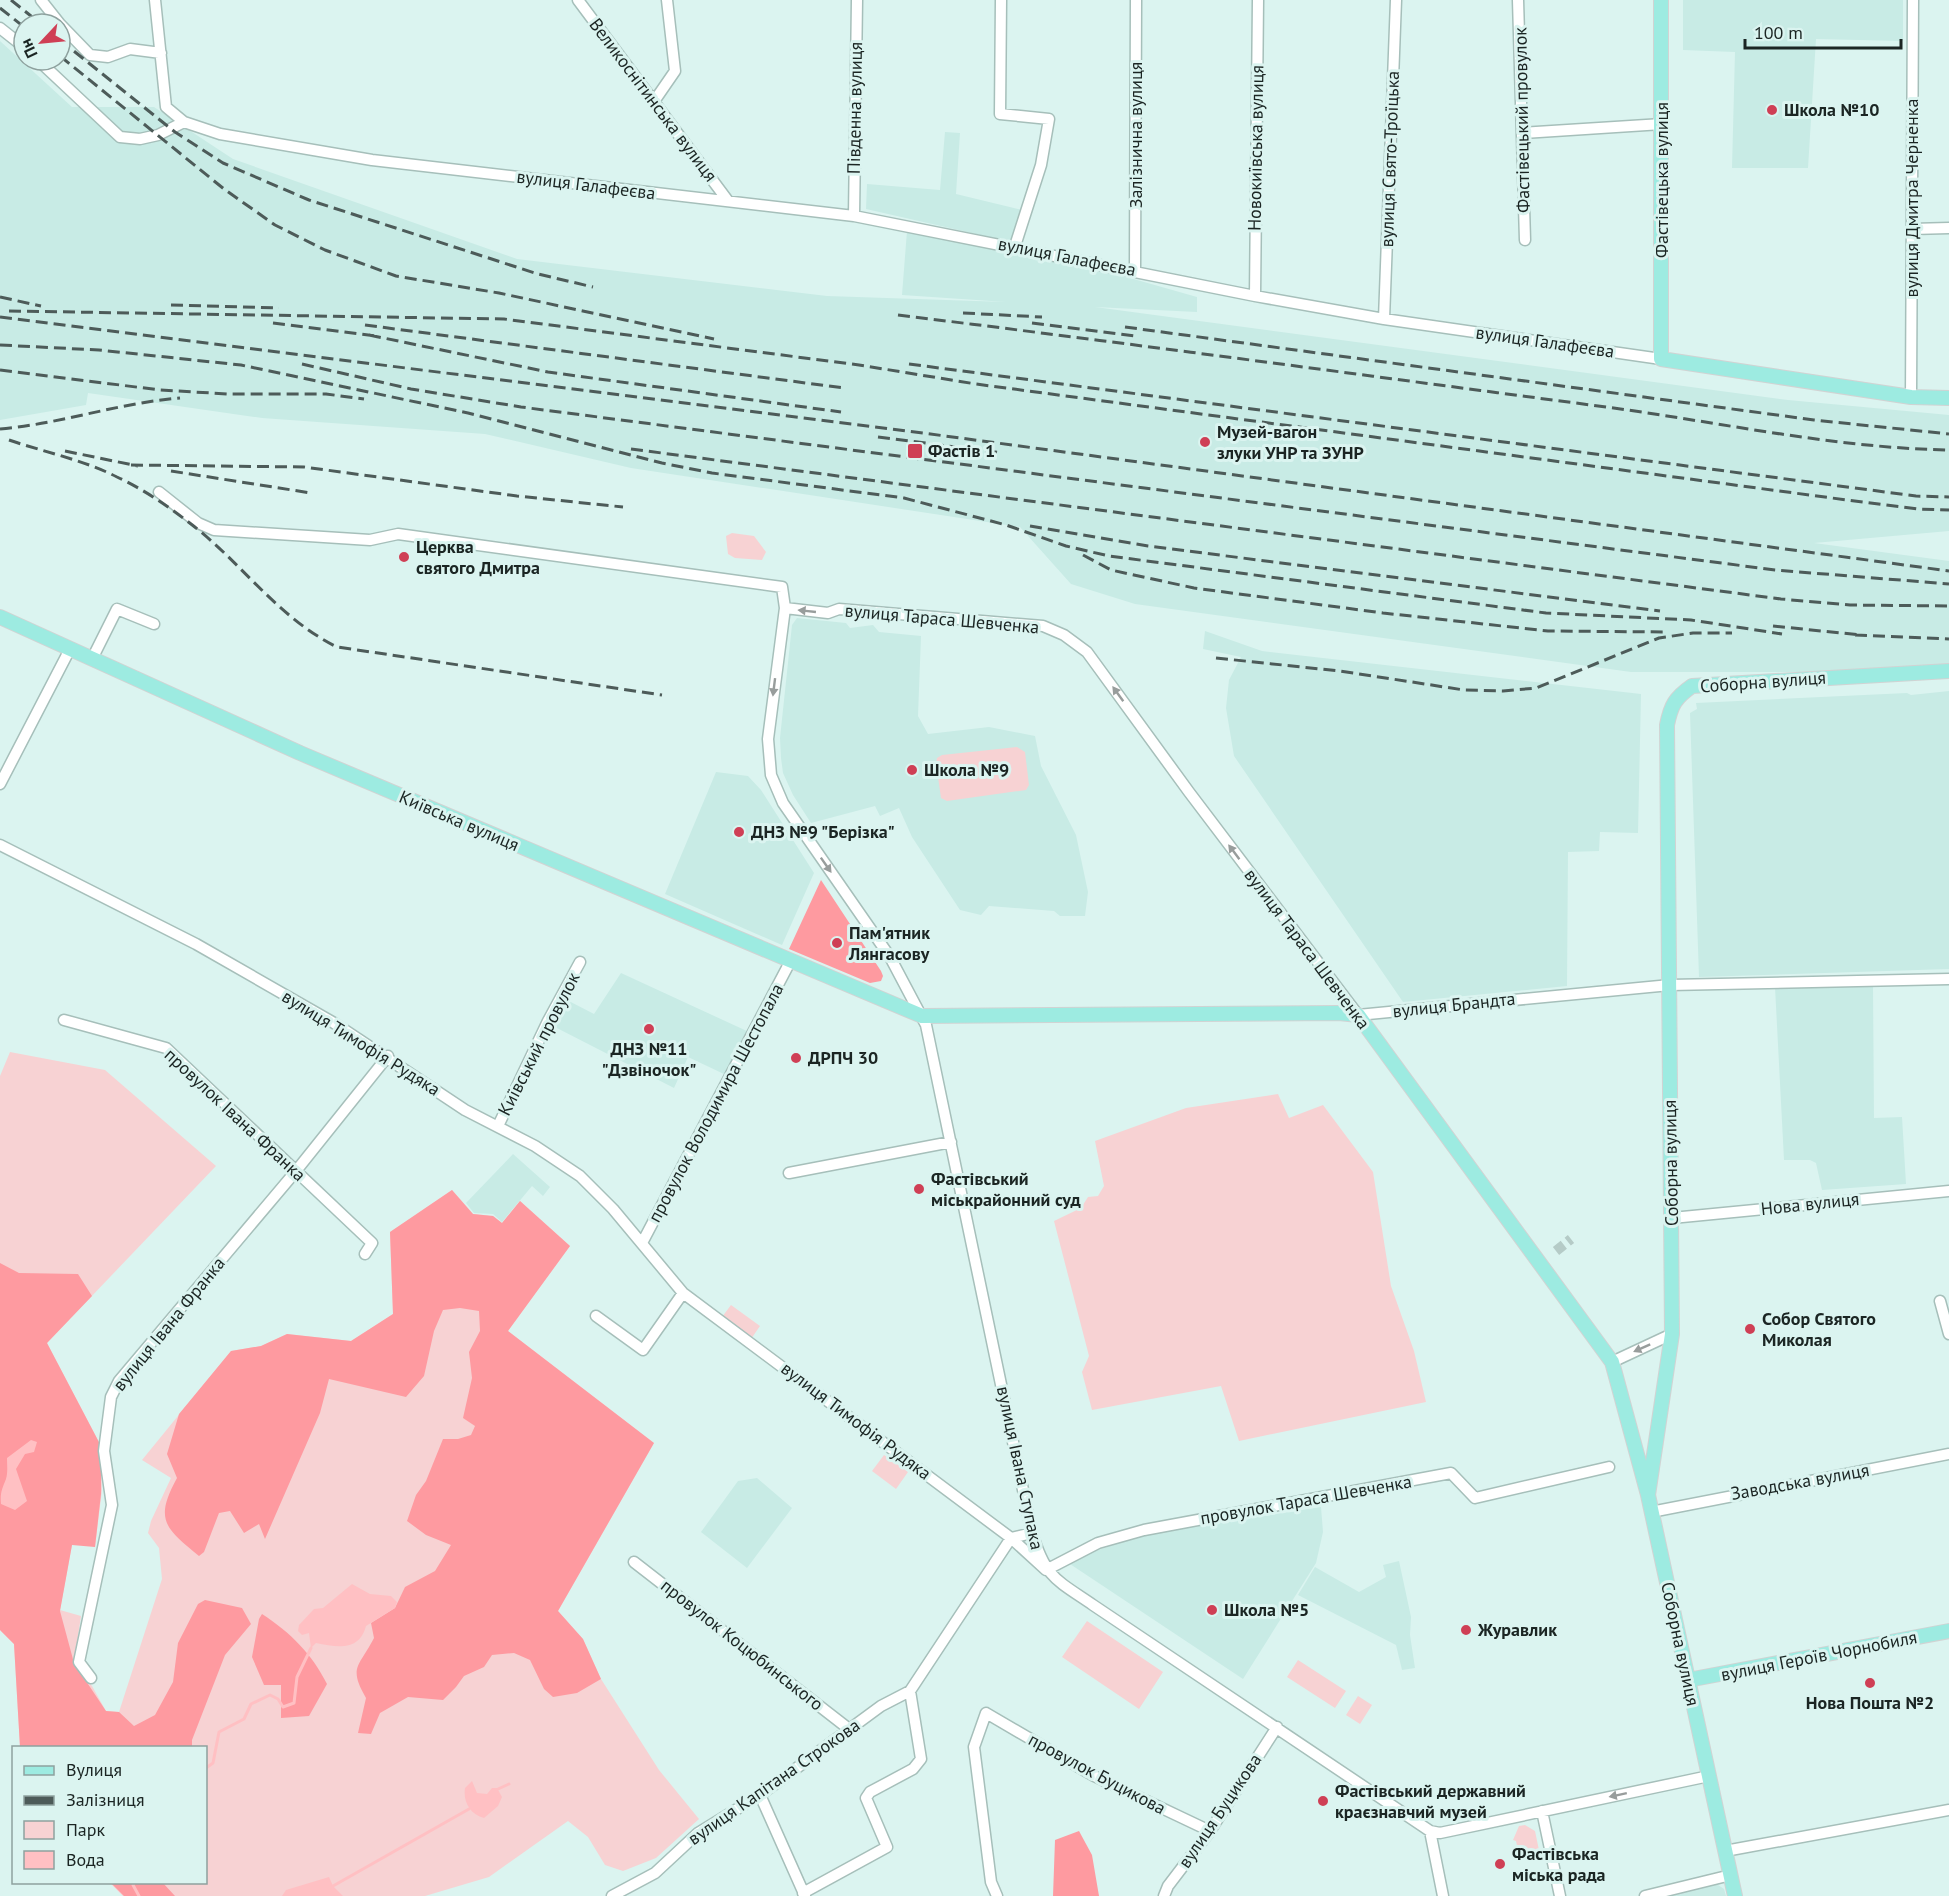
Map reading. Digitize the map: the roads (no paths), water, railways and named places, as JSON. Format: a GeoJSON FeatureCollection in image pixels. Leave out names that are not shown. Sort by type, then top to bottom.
{"type":"FeatureCollection","features":[{"type":"Feature","properties":{"kind":"main road","name":"Фастівецька вулиця"},"geometry":{"type":"LineString","coordinates":[[1661,0],[1662,359]]}},
{"type":"Feature","properties":{"kind":"main road","name":"вулиця Галафеєва"},"geometry":{"type":"LineString","coordinates":[[1662,359],[1911,397],[1949,398]]}},
{"type":"Feature","properties":{"kind":"main road","name":"Київська вулиця"},"geometry":{"type":"LineString","coordinates":[[0,617],[300,753],[922,1016]]}},
{"type":"Feature","properties":{"kind":"main road","name":"Соборна вулиця"},"geometry":{"type":"LineString","coordinates":[[1735,1896],[1648,1495],[1672,1334],[1667,725],[1671,706],[1677,696],[1692,686],[1708,683],[1949,671]]}},
{"type":"Feature","properties":{"kind":"main road","name":"вулиця Брандта"},"geometry":{"type":"LineString","coordinates":[[922,1016],[1339,1013],[1358,1015]]}},
{"type":"Feature","properties":{"kind":"main road","name":"вулиця Тараса Шевченка"},"geometry":{"type":"LineString","coordinates":[[1358,1015],[1612,1362]]}},
{"type":"Feature","properties":{"kind":"main road"},"geometry":{"type":"LineString","coordinates":[[1612,1362],[1648,1495]]}},
{"type":"Feature","properties":{"kind":"main road","name":"вулиця Героїв Чорнобиля"},"geometry":{"type":"LineString","coordinates":[[1688,1680],[1949,1631]]}},
{"type":"Feature","properties":{"kind":"street"},"geometry":{"type":"LineString","coordinates":[[41,0],[50,12]]}},
{"type":"Feature","properties":{"kind":"street"},"geometry":{"type":"LineString","coordinates":[[51,72],[120,136],[140,139],[158,135],[184,122],[166,107],[156,0]]}},
{"type":"Feature","properties":{"kind":"street","name":"Великоснітинська вулиця"},"geometry":{"type":"LineString","coordinates":[[578,0],[655,100],[728,201]]}},
{"type":"Feature","properties":{"kind":"street"},"geometry":{"type":"LineString","coordinates":[[655,100],[675,71],[667,0]]}},
{"type":"Feature","properties":{"kind":"street","name":"Південна вулиця"},"geometry":{"type":"LineString","coordinates":[[854,216],[856,0]]}},
{"type":"Feature","properties":{"kind":"street"},"geometry":{"type":"LineString","coordinates":[[1001,0],[1000,114],[1049,119],[1041,165],[1015,246]]}},
{"type":"Feature","properties":{"kind":"street","name":"Залізнична вулиця"},"geometry":{"type":"LineString","coordinates":[[1135,270],[1136,0]]}},
{"type":"Feature","properties":{"kind":"street","name":"Новокиївська вулиця"},"geometry":{"type":"LineString","coordinates":[[1255,297],[1258,0]]}},
{"type":"Feature","properties":{"kind":"street","name":"вулиця Свято-Троїцька"},"geometry":{"type":"LineString","coordinates":[[1384,319],[1396,0]]}},
{"type":"Feature","properties":{"kind":"street","name":"Фастівецький провулок"},"geometry":{"type":"LineString","coordinates":[[1518,0],[1525,240]]}},
{"type":"Feature","properties":{"kind":"street","name":"вулиця Дмитра Черненка"},"geometry":{"type":"LineString","coordinates":[[1911,397],[1913,0]]}},
{"type":"Feature","properties":{"kind":"street"},"geometry":{"type":"LineString","coordinates":[[0,28],[12,38]]}},
{"type":"Feature","properties":{"kind":"street"},"geometry":{"type":"LineString","coordinates":[[72,36],[90,55],[108,57],[130,49],[161,53]]}},
{"type":"Feature","properties":{"kind":"street","name":"вулиця Галафеєва"},"geometry":{"type":"LineString","coordinates":[[184,122],[220,134],[372,160],[854,216],[1135,270],[1255,297],[1384,319],[1662,359]]}},
{"type":"Feature","properties":{"kind":"street"},"geometry":{"type":"LineString","coordinates":[[1522,133],[1662,124]]}},
{"type":"Feature","properties":{"kind":"street"},"geometry":{"type":"LineString","coordinates":[[1912,229],[1949,228]]}},
{"type":"Feature","properties":{"kind":"street"},"geometry":{"type":"LineString","coordinates":[[159,492],[198,523],[214,530],[370,540],[398,534],[782,587],[785,608]]}},
{"type":"Feature","properties":{"kind":"street","name":"вулиця Тараса Шевченка"},"geometry":{"type":"LineString","coordinates":[[785,608],[828,613],[839,609],[1043,626],[1064,635],[1087,652],[1189,792],[1358,1015]]}},
{"type":"Feature","properties":{"kind":"street","name":"вулиця Івана Ступака"},"geometry":{"type":"LineString","coordinates":[[785,608],[768,739],[771,775],[783,803],[890,957],[922,1016],[951,1142],[1032,1533],[1046,1570],[1093,1605],[1430,1831]]}},
{"type":"Feature","properties":{"kind":"street"},"geometry":{"type":"LineString","coordinates":[[92,659],[117,609],[154,624]]}},
{"type":"Feature","properties":{"kind":"street"},"geometry":{"type":"LineString","coordinates":[[0,784],[70,649]]}},
{"type":"Feature","properties":{"kind":"street","name":"вулиця Тимофія Рудяка"},"geometry":{"type":"LineString","coordinates":[[0,845],[196,944],[387,1056],[465,1110],[535,1146],[580,1176],[642,1243],[683,1293],[1011,1538]]}},
{"type":"Feature","properties":{"kind":"street","name":"Київський провулок"},"geometry":{"type":"LineString","coordinates":[[498,1126],[548,1021],[580,962]]}},
{"type":"Feature","properties":{"kind":"street","name":"провулок Володимира Шестопала"},"geometry":{"type":"LineString","coordinates":[[642,1243],[790,962]]}},
{"type":"Feature","properties":{"kind":"street","name":"вулиця Брандта"},"geometry":{"type":"LineString","coordinates":[[1358,1015],[1670,985],[1949,979]]}},
{"type":"Feature","properties":{"kind":"street","name":"провулок Івана Франка"},"geometry":{"type":"LineString","coordinates":[[64,1020],[166,1048],[372,1243],[365,1254]]}},
{"type":"Feature","properties":{"kind":"street","name":"вулиця Івана Франка"},"geometry":{"type":"LineString","coordinates":[[91,1678],[79,1662],[112,1505],[104,1450],[111,1397],[119,1381],[296,1171],[387,1056]]}},
{"type":"Feature","properties":{"kind":"street"},"geometry":{"type":"LineString","coordinates":[[789,1173],[951,1142]]}},
{"type":"Feature","properties":{"kind":"street","name":"Нова вулиця"},"geometry":{"type":"LineString","coordinates":[[1672,1218],[1949,1191]]}},
{"type":"Feature","properties":{"kind":"street"},"geometry":{"type":"LineString","coordinates":[[596,1316],[643,1350],[683,1293]]}},
{"type":"Feature","properties":{"kind":"street"},"geometry":{"type":"LineString","coordinates":[[1940,1301],[1949,1334]]}},
{"type":"Feature","properties":{"kind":"street"},"geometry":{"type":"LineString","coordinates":[[1612,1362],[1672,1334]]}},
{"type":"Feature","properties":{"kind":"street","name":"Заводська вулиця"},"geometry":{"type":"LineString","coordinates":[[1651,1512],[1949,1454]]}},
{"type":"Feature","properties":{"kind":"street","name":"провулок Тараса Шевченка"},"geometry":{"type":"LineString","coordinates":[[1046,1570],[1098,1543],[1166,1525],[1451,1473],[1475,1498],[1609,1467]]}},
{"type":"Feature","properties":{"kind":"street"},"geometry":{"type":"LineString","coordinates":[[1011,1538],[1032,1533]]}},
{"type":"Feature","properties":{"kind":"street"},"geometry":{"type":"LineString","coordinates":[[1011,1538],[1046,1570]]}},
{"type":"Feature","properties":{"kind":"street","name":"вулиця Капітана Строкова"},"geometry":{"type":"LineString","coordinates":[[612,1896],[655,1874],[698,1833],[760,1795],[881,1706],[910,1691],[1011,1538]]}},
{"type":"Feature","properties":{"kind":"street","name":"провулок Коцюбинського"},"geometry":{"type":"LineString","coordinates":[[634,1562],[849,1729]]}},
{"type":"Feature","properties":{"kind":"street"},"geometry":{"type":"LineString","coordinates":[[760,1795],[804,1894],[887,1846],[866,1798],[870,1792],[913,1769],[921,1759],[910,1691]]}},
{"type":"Feature","properties":{"kind":"street","name":"провулок Буцикова"},"geometry":{"type":"LineString","coordinates":[[997,1896],[991,1882],[974,1747],[986,1713],[1094,1776],[1209,1831]]}},
{"type":"Feature","properties":{"kind":"street","name":"вулиця Буцикова"},"geometry":{"type":"LineString","coordinates":[[1164,1896],[1168,1886],[1209,1831],[1277,1727]]}},
{"type":"Feature","properties":{"kind":"street"},"geometry":{"type":"LineString","coordinates":[[1443,1896],[1430,1831],[1440,1833],[1709,1776]]}},
{"type":"Feature","properties":{"kind":"street"},"geometry":{"type":"LineString","coordinates":[[1725,1851],[1949,1810]]}},
{"type":"Feature","properties":{"kind":"street"},"geometry":{"type":"LineString","coordinates":[[1542,1811],[1560,1896]]}},
{"type":"Feature","properties":{"kind":"street"},"geometry":{"type":"LineString","coordinates":[[1645,1896],[1731,1875]]}},
{"type":"Feature","properties":{"kind":"water"},"geometry":{"type":"Polygon","coordinates":[[[31,1440],[37,1442],[34,1452],[25,1454],[16,1469],[27,1501],[15,1510],[1,1504],[7,1474],[7,1458],[31,1440]]]}},
{"type":"Feature","properties":{"kind":"water"},"geometry":{"type":"Polygon","coordinates":[[[352,1584],[370,1594],[391,1596],[397,1602],[395,1608],[366,1626],[363,1634],[353,1644],[332,1646],[316,1643],[311,1648],[309,1633],[302,1635],[298,1631],[299,1625],[314,1609],[323,1608],[352,1584]]]}},
{"type":"Feature","properties":{"kind":"water"},"geometry":{"type":"Polygon","coordinates":[[[472,1781],[477,1793],[487,1794],[492,1788],[497,1788],[502,1797],[498,1806],[484,1818],[475,1814],[466,1803],[465,1788],[472,1781]]]}},
{"type":"Feature","properties":{"kind":"water"},"geometry":{"type":"Polygon","coordinates":[[[329,1877],[333,1886],[343,1896],[282,1896],[286,1890],[329,1877]]]}},
{"type":"Feature","properties":{"kind":"waterway"},"geometry":{"type":"LineString","coordinates":[[207,1767],[213,1763],[219,1732],[244,1719],[251,1704],[270,1695],[278,1699],[283,1707],[294,1703],[297,1677],[311,1648]]}},
{"type":"Feature","properties":{"kind":"waterway"},"geometry":{"type":"LineString","coordinates":[[498,1789],[509,1784]]}},
{"type":"Feature","properties":{"kind":"waterway"},"geometry":{"type":"LineString","coordinates":[[333,1886],[469,1809]]}},
{"type":"Feature","properties":{"kind":"waterway"},"geometry":{"type":"LineString","coordinates":[[134,1884],[139,1896]]}},
{"type":"Feature","properties":{"kind":"tunnel"},"geometry":{"type":"LineString","coordinates":[[1556,1251],[1571,1239]]}},
{"type":"Feature","properties":{"kind":"railway"},"geometry":{"type":"LineString","coordinates":[[11,0],[26,12]]}},
{"type":"Feature","properties":{"kind":"railway"},"geometry":{"type":"LineString","coordinates":[[0,8],[12,18]]}},
{"type":"Feature","properties":{"kind":"railway"},"geometry":{"type":"LineString","coordinates":[[72,50],[175,132],[223,163],[309,200],[538,274],[593,287]]}},
{"type":"Feature","properties":{"kind":"railway"},"geometry":{"type":"LineString","coordinates":[[72,66],[224,189],[275,225],[325,250],[396,276],[499,293],[714,339]]}},
{"type":"Feature","properties":{"kind":"railway"},"geometry":{"type":"LineString","coordinates":[[0,297],[41,306]]}},
{"type":"Feature","properties":{"kind":"railway"},"geometry":{"type":"LineString","coordinates":[[171,305],[279,308]]}},
{"type":"Feature","properties":{"kind":"railway"},"geometry":{"type":"LineString","coordinates":[[9,311],[504,319],[859,365],[976,384],[1847,500],[1918,509],[1949,510]]}},
{"type":"Feature","properties":{"kind":"railway"},"geometry":{"type":"LineString","coordinates":[[963,313],[1042,317]]}},
{"type":"Feature","properties":{"kind":"railway"},"geometry":{"type":"LineString","coordinates":[[898,315],[1606,407],[1863,445],[1949,450]]}},
{"type":"Feature","properties":{"kind":"railway"},"geometry":{"type":"LineString","coordinates":[[0,317],[923,433],[1949,571]]}},
{"type":"Feature","properties":{"kind":"railway"},"geometry":{"type":"LineString","coordinates":[[273,323],[377,336]]}},
{"type":"Feature","properties":{"kind":"railway"},"geometry":{"type":"LineString","coordinates":[[1032,323],[1136,336]]}},
{"type":"Feature","properties":{"kind":"railway"},"geometry":{"type":"LineString","coordinates":[[365,325],[844,388]]}},
{"type":"Feature","properties":{"kind":"railway"},"geometry":{"type":"LineString","coordinates":[[1125,327],[1814,420],[1949,434]]}},
{"type":"Feature","properties":{"kind":"railway"},"geometry":{"type":"LineString","coordinates":[[369,335],[548,372],[841,412]]}},
{"type":"Feature","properties":{"kind":"railway"},"geometry":{"type":"LineString","coordinates":[[0,345],[99,350],[241,365],[468,413],[662,463],[712,473],[904,498],[1006,525],[1066,546],[1109,556],[1546,613],[1691,620],[1782,634]]}},
{"type":"Feature","properties":{"kind":"railway"},"geometry":{"type":"LineString","coordinates":[[302,364],[411,389],[521,407],[1775,570],[1949,584]]}},
{"type":"Feature","properties":{"kind":"railway"},"geometry":{"type":"LineString","coordinates":[[909,364],[1916,496],[1949,497]]}},
{"type":"Feature","properties":{"kind":"railway"},"geometry":{"type":"LineString","coordinates":[[0,370],[160,390],[228,394],[326,394],[364,399]]}},
{"type":"Feature","properties":{"kind":"railway"},"geometry":{"type":"LineString","coordinates":[[0,429],[45,423],[134,404],[180,398]]}},
{"type":"Feature","properties":{"kind":"railway"},"geometry":{"type":"LineString","coordinates":[[878,437],[1003,453]]}},
{"type":"Feature","properties":{"kind":"railway"},"geometry":{"type":"LineString","coordinates":[[9,440],[104,471],[155,498],[209,539],[296,621],[337,647],[662,695]]}},
{"type":"Feature","properties":{"kind":"railway"},"geometry":{"type":"LineString","coordinates":[[631,449],[1781,599],[1850,605],[1949,606]]}},
{"type":"Feature","properties":{"kind":"railway"},"geometry":{"type":"LineString","coordinates":[[65,451],[138,466]]}},
{"type":"Feature","properties":{"kind":"railway"},"geometry":{"type":"LineString","coordinates":[[131,465],[304,467],[517,496],[623,507]]}},
{"type":"Feature","properties":{"kind":"railway"},"geometry":{"type":"LineString","coordinates":[[171,471],[311,493]]}},
{"type":"Feature","properties":{"kind":"railway"},"geometry":{"type":"LineString","coordinates":[[1030,526],[1148,546],[1660,611]]}},
{"type":"Feature","properties":{"kind":"railway"},"geometry":{"type":"LineString","coordinates":[[1083,555],[1111,570],[1194,588],[1383,613],[1548,631],[1666,632]]}},
{"type":"Feature","properties":{"kind":"railway"},"geometry":{"type":"LineString","coordinates":[[1773,626],[1861,635]]}},
{"type":"Feature","properties":{"kind":"railway"},"geometry":{"type":"LineString","coordinates":[[1216,658],[1340,671],[1464,690],[1503,691],[1536,688],[1659,638],[1693,633],[1732,633]]}},
{"type":"Feature","properties":{"kind":"railway"},"geometry":{"type":"LineString","coordinates":[[1855,635],[1949,639]]}},
{"type":"Feature","properties":{"kind":"place","name":"Школа №10"},"geometry":{"type":"Point","coordinates":[1772,110]}},
{"type":"Feature","properties":{"kind":"place","name":"Музей-вагон злуки УНР та ЗУНР"},"geometry":{"type":"Point","coordinates":[1205,442]}},
{"type":"Feature","properties":{"kind":"place","name":"Фастів 1"},"geometry":{"type":"Point","coordinates":[915,451]}},
{"type":"Feature","properties":{"kind":"place","name":"Церква святого Дмитра"},"geometry":{"type":"Point","coordinates":[404,557]}},
{"type":"Feature","properties":{"kind":"place","name":"Школа №9"},"geometry":{"type":"Point","coordinates":[912,770]}},
{"type":"Feature","properties":{"kind":"place","name":"ДНЗ №9 \"Берізка\""},"geometry":{"type":"Point","coordinates":[739,832]}},
{"type":"Feature","properties":{"kind":"place","name":"Пам'ятник Лянгасову"},"geometry":{"type":"Point","coordinates":[837,943]}},
{"type":"Feature","properties":{"kind":"place","name":"ДНЗ №11 \"Дзвіночок\""},"geometry":{"type":"Point","coordinates":[649,1029]}},
{"type":"Feature","properties":{"kind":"place","name":"ДРПЧ 30"},"geometry":{"type":"Point","coordinates":[796,1058]}},
{"type":"Feature","properties":{"kind":"place","name":"Фастівський міськрайонний суд"},"geometry":{"type":"Point","coordinates":[919,1189]}},
{"type":"Feature","properties":{"kind":"place","name":"Собор Святого Миколая"},"geometry":{"type":"Point","coordinates":[1750,1329]}},
{"type":"Feature","properties":{"kind":"place","name":"Школа №5"},"geometry":{"type":"Point","coordinates":[1212,1610]}},
{"type":"Feature","properties":{"kind":"place","name":"Журавлик"},"geometry":{"type":"Point","coordinates":[1466,1630]}},
{"type":"Feature","properties":{"kind":"place","name":"Нова Пошта №2"},"geometry":{"type":"Point","coordinates":[1870,1683]}},
{"type":"Feature","properties":{"kind":"place","name":"Фастівський державний краєзнавчий музей"},"geometry":{"type":"Point","coordinates":[1323,1801]}},
{"type":"Feature","properties":{"kind":"place","name":"Фастівська міська рада"},"geometry":{"type":"Point","coordinates":[1500,1864]}}]}
